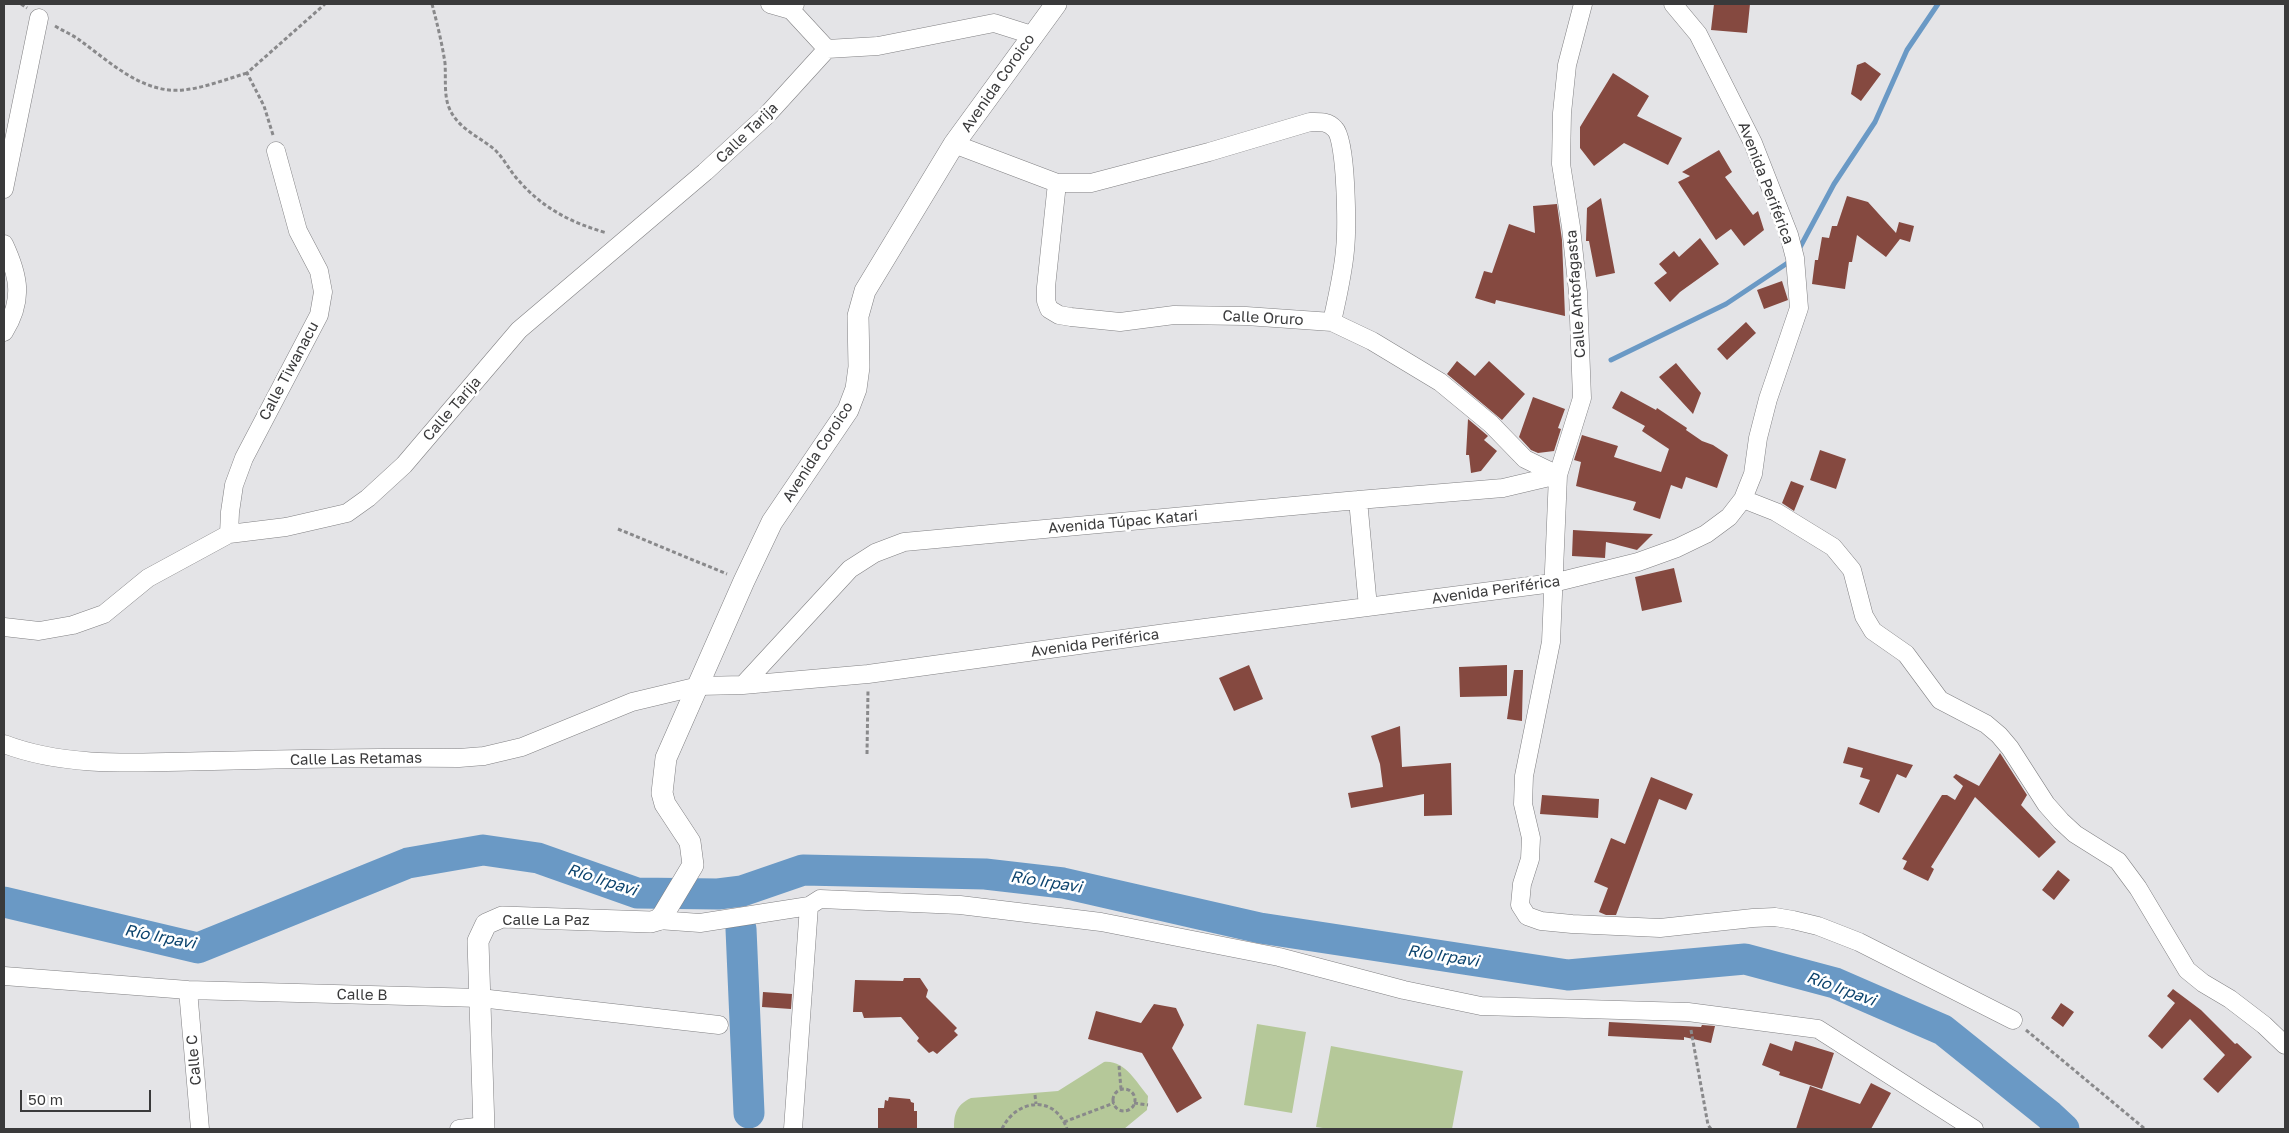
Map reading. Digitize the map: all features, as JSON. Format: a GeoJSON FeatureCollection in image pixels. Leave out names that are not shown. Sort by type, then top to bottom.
{"type":"FeatureCollection","features":[{"type":"Feature","properties":{"kind":"main road","name":"Avenida Coroico"},"geometry":{"type":"LineString","coordinates":[[662,915],[693,865],[690,842],[665,804],[662,781],[666,758],[744,580],[772,522],[848,410],[856,389],[859,367],[858,316],[865,291],[954,144],[1032,34],[1056,4]]}},
{"type":"Feature","properties":{"kind":"main road","name":"Calle La Paz"},"geometry":{"type":"LineString","coordinates":[[484,1128],[478,942],[486,924],[502,917],[651,922],[662,915]]}},
{"type":"Feature","properties":{"kind":"street"},"geometry":{"type":"LineString","coordinates":[[770,4],[793,7],[826,49],[878,46],[994,23],[1032,34]]}},
{"type":"Feature","properties":{"kind":"street","name":"Calle Antofagasta"},"geometry":{"type":"LineString","coordinates":[[1584,4],[1567,65],[1562,113],[1561,164],[1571,227],[1578,292],[1582,398],[1558,475],[1550,642],[1524,776],[1523,804],[1531,838],[1530,858],[1522,884],[1520,905],[1527,916],[1541,921],[1572,924],[1660,928],[1753,918],[1774,917],[1793,920],[1818,926],[1859,942],[2013,1020]]}},
{"type":"Feature","properties":{"kind":"street","name":"Avenida Periférica"},"geometry":{"type":"LineString","coordinates":[[699,686],[743,685],[868,674],[1553,583],[1638,562],[1677,548],[1706,534],[1729,517],[1743,499],[1753,474],[1758,438],[1768,399],[1799,308],[1794,258],[1789,234],[1753,143],[1730,94],[1698,34],[1674,4]]}},
{"type":"Feature","properties":{"kind":"street"},"geometry":{"type":"LineString","coordinates":[[4,189],[39,18]]}},
{"type":"Feature","properties":{"kind":"street","name":"Calle Tarija"},"geometry":{"type":"LineString","coordinates":[[4,628],[39,631],[72,625],[104,614],[148,578],[229,534],[322,520],[347,513],[368,498],[404,465],[519,330],[706,172],[766,116],[826,49]]}},
{"type":"Feature","properties":{"kind":"street"},"geometry":{"type":"LineString","coordinates":[[954,144],[1057,183],[1091,183],[1209,152],[1310,122],[1327,122],[1337,130],[1341,144],[1345,212],[1345,250],[1332,322]]}},
{"type":"Feature","properties":{"kind":"street","name":"Calle Tiwanacu"},"geometry":{"type":"LineString","coordinates":[[229,534],[234,485],[244,458],[319,315],[323,292],[319,271],[298,232],[290,208],[276,151]]}},
{"type":"Feature","properties":{"kind":"street","name":"Calle Oruro"},"geometry":{"type":"LineString","coordinates":[[1057,183],[1046,301],[1049,309],[1059,315],[1120,322],[1174,316],[1246,316],[1332,322],[1372,341],[1440,382],[1491,424],[1525,459],[1558,475]]}},
{"type":"Feature","properties":{"kind":"street"},"geometry":{"type":"LineString","coordinates":[[4,244],[15,271],[18,293],[14,316],[4,332]]}},
{"type":"Feature","properties":{"kind":"street","name":"Avenida Túpac Katari"},"geometry":{"type":"LineString","coordinates":[[743,685],[850,569],[875,553],[904,542],[1502,488],[1558,475]]}},
{"type":"Feature","properties":{"kind":"street"},"geometry":{"type":"LineString","coordinates":[[1743,499],[1776,512],[1833,547],[1852,570],[1864,616],[1873,631],[1906,654],[1940,700],[1980,721],[1999,735],[2010,748],[2046,804],[2061,821],[2075,834],[2118,861],[2138,888],[2187,970],[2264,1025],[2285,1045]]}},
{"type":"Feature","properties":{"kind":"street"},"geometry":{"type":"LineString","coordinates":[[1358,500],[1368,607]]}},
{"type":"Feature","properties":{"kind":"street","name":"Calle Las Retamas"},"geometry":{"type":"LineString","coordinates":[[4,744],[28,753],[61,759],[136,762],[459,758],[484,756],[522,747],[632,702],[699,686]]}},
{"type":"Feature","properties":{"kind":"street"},"geometry":{"type":"LineString","coordinates":[[662,915],[700,922],[809,906],[820,899],[960,905],[1101,922],[1279,957],[1404,990],[1481,1006],[1688,1012],[1818,1029],[1974,1129]]}},
{"type":"Feature","properties":{"kind":"street"},"geometry":{"type":"LineString","coordinates":[[793,1129],[809,906]]}},
{"type":"Feature","properties":{"kind":"street","name":"Calle B"},"geometry":{"type":"LineString","coordinates":[[4,976],[188,990],[480,998],[719,1025]]}},
{"type":"Feature","properties":{"kind":"street","name":"Calle C"},"geometry":{"type":"LineString","coordinates":[[188,990],[200,1129]]}},
{"type":"Feature","properties":{"kind":"street"},"geometry":{"type":"LineString","coordinates":[[459,1129],[484,1128]]}},
{"type":"Feature","properties":{"kind":"path"},"geometry":{"type":"LineString","coordinates":[[21,4],[39,18],[77,38],[107,62],[130,76],[157,88],[183,90],[246,73],[325,4]]}},
{"type":"Feature","properties":{"kind":"path"},"geometry":{"type":"LineString","coordinates":[[432,4],[445,66],[444,90],[449,107],[456,120],[467,132],[495,150],[519,182],[553,212],[571,221],[627,238]]}},
{"type":"Feature","properties":{"kind":"path"},"geometry":{"type":"LineString","coordinates":[[246,73],[264,106],[272,128],[276,151]]}},
{"type":"Feature","properties":{"kind":"path"},"geometry":{"type":"LineString","coordinates":[[618,529],[744,580]]}},
{"type":"Feature","properties":{"kind":"path"},"geometry":{"type":"LineString","coordinates":[[867,754],[868,674]]}},
{"type":"Feature","properties":{"kind":"path"},"geometry":{"type":"LineString","coordinates":[[1688,1012],[1697,1071],[1708,1125],[1711,1129]]}},
{"type":"Feature","properties":{"kind":"path"},"geometry":{"type":"LineString","coordinates":[[2013,1020],[2037,1037],[2145,1129]]}},
{"type":"Feature","properties":{"kind":"path"},"geometry":{"type":"LineString","coordinates":[[1114,1103],[1114,1096],[1121,1089],[1119,1066]]}},
{"type":"Feature","properties":{"kind":"path"},"geometry":{"type":"LineString","coordinates":[[1114,1103],[1123,1110],[1130,1109],[1134,1103],[1134,1096],[1131,1091],[1121,1089]]}},
{"type":"Feature","properties":{"kind":"path"},"geometry":{"type":"LineString","coordinates":[[1035,1095],[1036,1104]]}},
{"type":"Feature","properties":{"kind":"path"},"geometry":{"type":"LineString","coordinates":[[1064,1122],[1114,1103]]}},
{"type":"Feature","properties":{"kind":"path"},"geometry":{"type":"LineString","coordinates":[[1134,1103],[1148,1105]]}},
{"type":"Feature","properties":{"kind":"path"},"geometry":{"type":"LineString","coordinates":[[1002,1129],[1006,1119],[1014,1111],[1036,1104],[1048,1107],[1057,1113],[1067,1129]]}},
{"type":"Feature","properties":{"kind":"green space"},"geometry":{"type":"Polygon","coordinates":[[[1257,1024],[1306,1032],[1292,1113],[1244,1105],[1257,1024]]]}},
{"type":"Feature","properties":{"kind":"green space"},"geometry":{"type":"Polygon","coordinates":[[[1331,1046],[1463,1071],[1452,1129],[1330,1129],[1316,1127],[1331,1046]]]}},
{"type":"Feature","properties":{"kind":"green space"},"geometry":{"type":"Polygon","coordinates":[[[1104,1062],[1118,1064],[1124,1068],[1148,1096],[1147,1110],[1124,1129],[954,1129],[957,1110],[971,1098],[1058,1091],[1104,1062]]]}},
{"type":"Feature","properties":{"kind":"building"},"geometry":{"type":"Polygon","coordinates":[[[1714,4],[1750,4],[1747,33],[1711,30],[1714,4]]]}},
{"type":"Feature","properties":{"kind":"building"},"geometry":{"type":"Polygon","coordinates":[[[1865,62],[1881,74],[1861,101],[1851,94],[1857,65],[1865,62]]]}},
{"type":"Feature","properties":{"kind":"building"},"geometry":{"type":"Polygon","coordinates":[[[1613,73],[1649,96],[1637,116],[1682,138],[1668,165],[1624,143],[1594,166],[1580,148],[1580,127],[1613,73]]]}},
{"type":"Feature","properties":{"kind":"building"},"geometry":{"type":"Polygon","coordinates":[[[1719,150],[1732,172],[1725,177],[1753,215],[1758,211],[1764,230],[1744,246],[1731,229],[1716,240],[1678,182],[1690,176],[1682,172],[1719,150]]]}},
{"type":"Feature","properties":{"kind":"building"},"geometry":{"type":"Polygon","coordinates":[[[1847,196],[1868,202],[1896,233],[1899,222],[1914,226],[1910,242],[1900,239],[1886,257],[1857,235],[1852,262],[1849,262],[1845,289],[1812,284],[1815,260],[1818,260],[1822,237],[1829,238],[1832,226],[1837,226],[1847,196]]]}},
{"type":"Feature","properties":{"kind":"building"},"geometry":{"type":"Polygon","coordinates":[[[1601,198],[1615,273],[1596,277],[1589,241],[1586,241],[1587,208],[1601,198]]]}},
{"type":"Feature","properties":{"kind":"building"},"geometry":{"type":"Polygon","coordinates":[[[1557,204],[1562,240],[1565,316],[1496,300],[1495,304],[1475,298],[1484,271],[1492,273],[1509,224],[1535,233],[1533,206],[1557,204]]]}},
{"type":"Feature","properties":{"kind":"building"},"geometry":{"type":"Polygon","coordinates":[[[1700,238],[1719,264],[1680,292],[1670,302],[1654,283],[1667,273],[1659,264],[1674,251],[1679,257],[1700,238]]]}},
{"type":"Feature","properties":{"kind":"building"},"geometry":{"type":"Polygon","coordinates":[[[1782,281],[1788,300],[1764,309],[1757,290],[1782,281]]]}},
{"type":"Feature","properties":{"kind":"building"},"geometry":{"type":"Polygon","coordinates":[[[1746,322],[1756,333],[1727,360],[1717,349],[1746,322]]]}},
{"type":"Feature","properties":{"kind":"building"},"geometry":{"type":"Polygon","coordinates":[[[1457,361],[1475,376],[1489,361],[1525,394],[1502,420],[1447,374],[1457,361]]]}},
{"type":"Feature","properties":{"kind":"building"},"geometry":{"type":"Polygon","coordinates":[[[1676,363],[1701,393],[1693,414],[1659,377],[1676,363]]]}},
{"type":"Feature","properties":{"kind":"building"},"geometry":{"type":"Polygon","coordinates":[[[1621,391],[1656,410],[1657,408],[1687,428],[1686,430],[1702,441],[1713,445],[1728,455],[1717,488],[1686,477],[1682,489],[1671,485],[1660,519],[1633,510],[1636,502],[1576,486],[1581,462],[1574,460],[1582,435],[1618,446],[1614,457],[1661,472],[1669,449],[1642,431],[1645,426],[1612,408],[1621,391]]]}},
{"type":"Feature","properties":{"kind":"building"},"geometry":{"type":"Polygon","coordinates":[[[1533,397],[1565,409],[1558,428],[1561,429],[1554,451],[1538,453],[1531,450],[1519,437],[1533,397]]]}},
{"type":"Feature","properties":{"kind":"building"},"geometry":{"type":"Polygon","coordinates":[[[1468,419],[1488,436],[1484,440],[1497,451],[1481,471],[1471,473],[1469,455],[1466,455],[1468,419]]]}},
{"type":"Feature","properties":{"kind":"building"},"geometry":{"type":"Polygon","coordinates":[[[1820,450],[1846,459],[1836,489],[1810,480],[1820,450]]]}},
{"type":"Feature","properties":{"kind":"building"},"geometry":{"type":"Polygon","coordinates":[[[1791,481],[1804,486],[1794,511],[1782,503],[1791,481]]]}},
{"type":"Feature","properties":{"kind":"building"},"geometry":{"type":"Polygon","coordinates":[[[1573,530],[1653,534],[1637,550],[1606,542],[1605,558],[1572,556],[1573,530]]]}},
{"type":"Feature","properties":{"kind":"building"},"geometry":{"type":"Polygon","coordinates":[[[1674,568],[1682,602],[1642,611],[1635,577],[1674,568]]]}},
{"type":"Feature","properties":{"kind":"building"},"geometry":{"type":"Polygon","coordinates":[[[1249,665],[1263,699],[1234,711],[1219,678],[1249,665]]]}},
{"type":"Feature","properties":{"kind":"building"},"geometry":{"type":"Polygon","coordinates":[[[1507,665],[1507,696],[1460,697],[1459,667],[1507,665]]]}},
{"type":"Feature","properties":{"kind":"building"},"geometry":{"type":"Polygon","coordinates":[[[1514,670],[1523,670],[1522,721],[1507,719],[1514,670]]]}},
{"type":"Feature","properties":{"kind":"building"},"geometry":{"type":"Polygon","coordinates":[[[1400,726],[1402,767],[1451,763],[1452,815],[1424,816],[1424,794],[1351,808],[1348,793],[1383,787],[1380,764],[1371,736],[1400,726]]]}},
{"type":"Feature","properties":{"kind":"building"},"geometry":{"type":"Polygon","coordinates":[[[1848,747],[1913,765],[1906,778],[1897,774],[1879,813],[1859,804],[1870,780],[1860,777],[1863,768],[1843,763],[1848,747]]]}},
{"type":"Feature","properties":{"kind":"building"},"geometry":{"type":"Polygon","coordinates":[[[2000,753],[2027,795],[2021,805],[2056,842],[2039,858],[1975,797],[1931,867],[1934,869],[1928,881],[1903,869],[1907,861],[1902,859],[1942,795],[1947,795],[1955,800],[1963,786],[1953,777],[1956,774],[1979,786],[2000,753]]]}},
{"type":"Feature","properties":{"kind":"building"},"geometry":{"type":"Polygon","coordinates":[[[1651,777],[1693,794],[1686,810],[1659,799],[1616,915],[1606,915],[1599,912],[1608,888],[1594,882],[1611,838],[1625,844],[1651,777]]]}},
{"type":"Feature","properties":{"kind":"building"},"geometry":{"type":"Polygon","coordinates":[[[1542,795],[1599,799],[1598,818],[1540,814],[1542,795]]]}},
{"type":"Feature","properties":{"kind":"building"},"geometry":{"type":"Polygon","coordinates":[[[2058,870],[2070,880],[2054,900],[2042,890],[2058,870]]]}},
{"type":"Feature","properties":{"kind":"building"},"geometry":{"type":"Polygon","coordinates":[[[904,978],[920,978],[928,990],[926,997],[957,1028],[954,1031],[958,1035],[937,1054],[933,1051],[929,1053],[917,1041],[919,1038],[901,1017],[864,1018],[862,1012],[853,1012],[855,980],[903,981],[904,978]]]}},
{"type":"Feature","properties":{"kind":"building"},"geometry":{"type":"Polygon","coordinates":[[[2173,989],[2201,1010],[2235,1044],[2237,1043],[2252,1057],[2218,1093],[2203,1079],[2225,1055],[2190,1019],[2162,1049],[2148,1036],[2175,1003],[2167,996],[2173,989]]]}},
{"type":"Feature","properties":{"kind":"building"},"geometry":{"type":"Polygon","coordinates":[[[763,992],[792,994],[791,1009],[762,1007],[763,992]]]}},
{"type":"Feature","properties":{"kind":"building"},"geometry":{"type":"Polygon","coordinates":[[[2061,1003],[2074,1012],[2063,1027],[2051,1018],[2061,1003]]]}},
{"type":"Feature","properties":{"kind":"building"},"geometry":{"type":"Polygon","coordinates":[[[1154,1004],[1176,1008],[1184,1025],[1172,1048],[1202,1098],[1177,1113],[1142,1053],[1088,1039],[1096,1011],[1141,1023],[1154,1004]]]}},
{"type":"Feature","properties":{"kind":"building"},"geometry":{"type":"Polygon","coordinates":[[[1609,1022],[1701,1027],[1702,1025],[1715,1026],[1711,1043],[1684,1037],[1684,1040],[1608,1036],[1609,1022]]]}},
{"type":"Feature","properties":{"kind":"building"},"geometry":{"type":"Polygon","coordinates":[[[1795,1041],[1834,1053],[1822,1089],[1779,1075],[1780,1072],[1762,1065],[1770,1043],[1792,1051],[1795,1041]]]}},
{"type":"Feature","properties":{"kind":"building"},"geometry":{"type":"Polygon","coordinates":[[[1871,1083],[1891,1093],[1871,1129],[1796,1129],[1810,1086],[1860,1104],[1871,1083]]]}},
{"type":"Feature","properties":{"kind":"building"},"geometry":{"type":"Polygon","coordinates":[[[889,1097],[910,1099],[914,1103],[914,1111],[917,1111],[917,1129],[878,1129],[878,1108],[884,1108],[885,1100],[888,1101],[889,1097]]]}},
{"type":"Feature","properties":{"kind":"waterway"},"geometry":{"type":"LineString","coordinates":[[1798,251],[1834,184],[1875,122],[1907,50],[1938,4]]}},
{"type":"Feature","properties":{"kind":"waterway"},"geometry":{"type":"LineString","coordinates":[[1611,360],[1726,304],[1792,260]]}},
{"type":"Feature","properties":{"kind":"waterway","name":"Río Irpavi"},"geometry":{"type":"LineString","coordinates":[[4,902],[198,948],[408,863],[483,850],[538,858],[637,893],[718,894],[742,891],[803,870],[985,874],[1063,883],[1260,928],[1568,975],[1745,959],[1835,983],[1943,1030],[2064,1129]]}},
{"type":"Feature","properties":{"kind":"waterway"},"geometry":{"type":"LineString","coordinates":[[741,929],[749,1113]]}}]}
